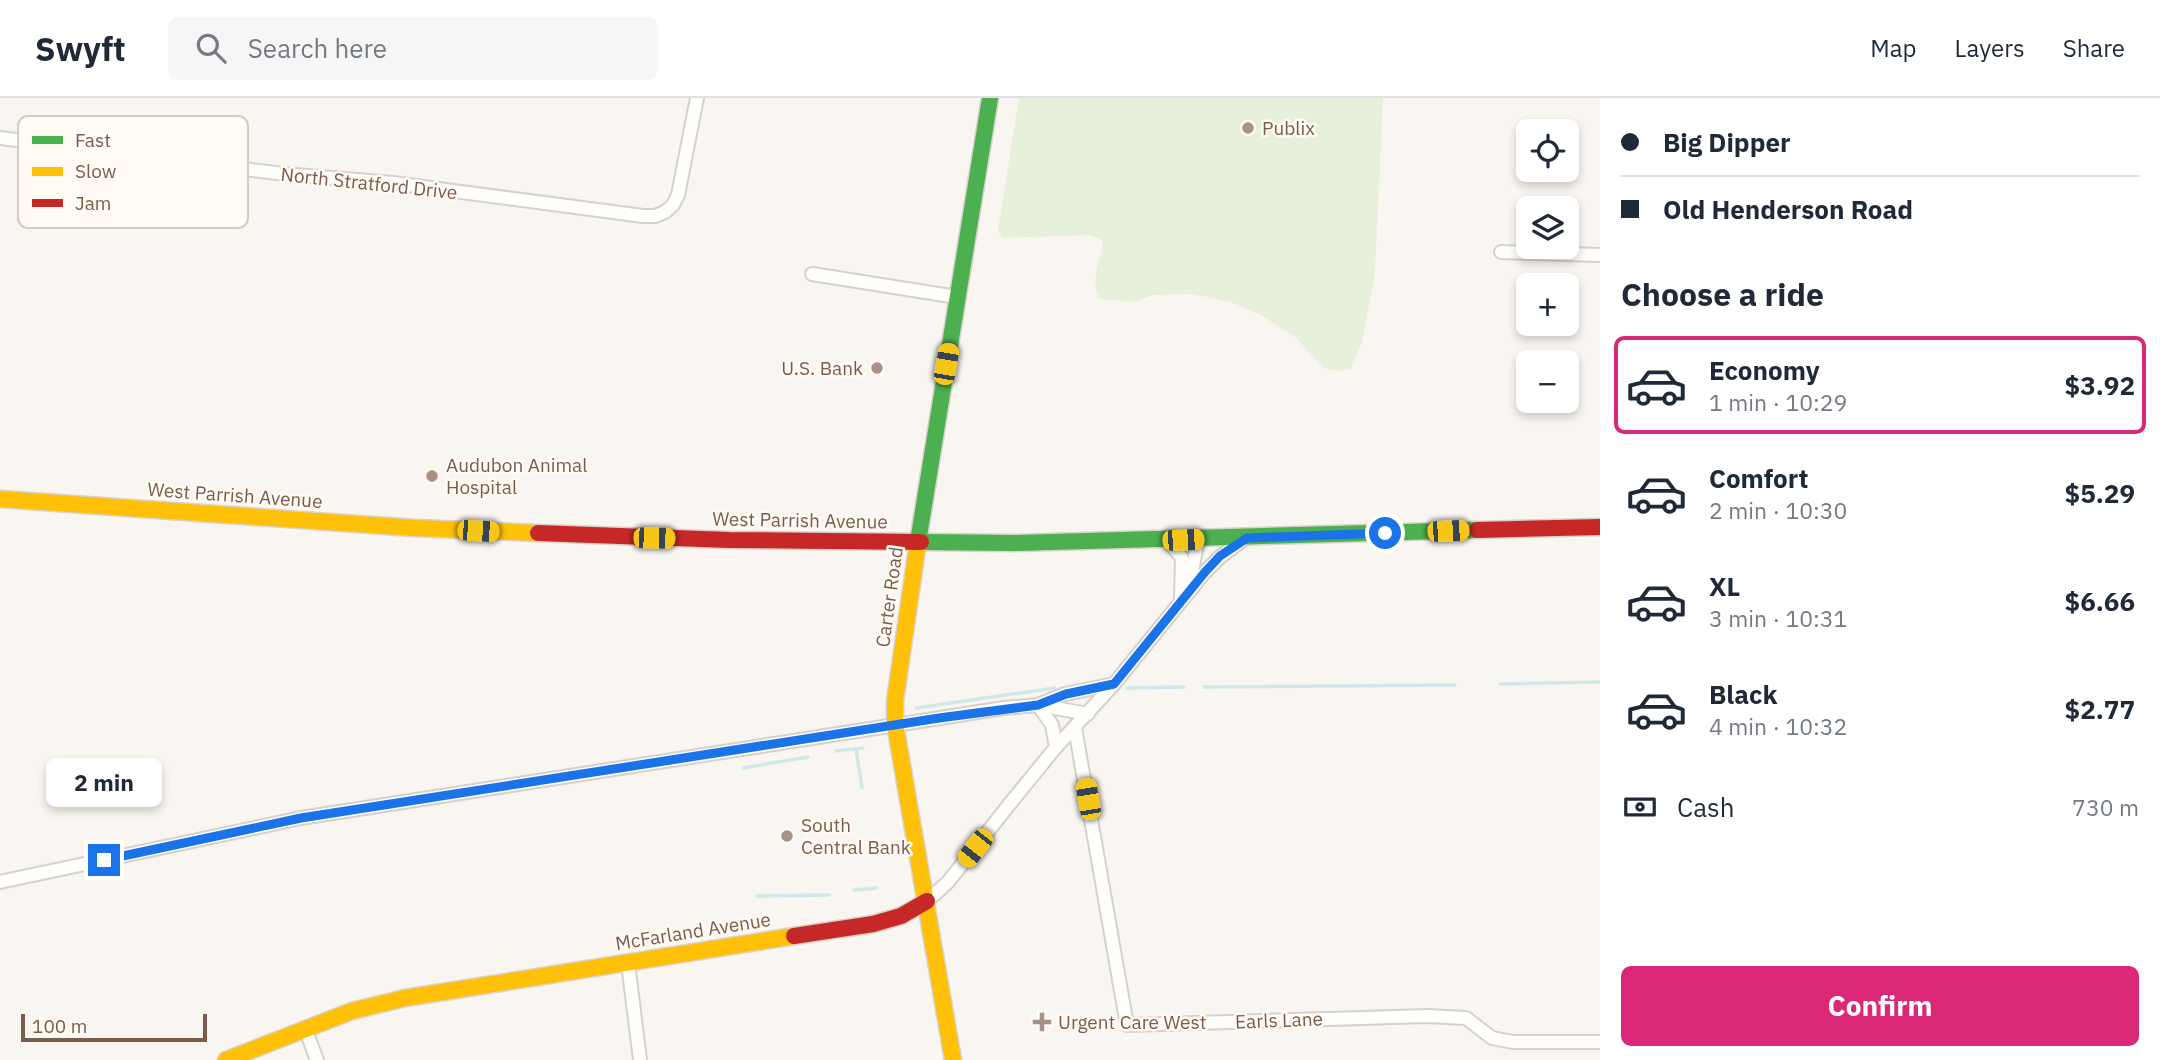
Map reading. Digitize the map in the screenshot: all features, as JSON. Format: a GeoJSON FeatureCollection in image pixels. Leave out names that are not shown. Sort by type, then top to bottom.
{"type":"FeatureCollection","features":[{"type":"Feature","properties":{"kind":"main road","name":"Carter Road"},"geometry":{"type":"LineString","coordinates":[[953,1060],[895,724],[895,701],[990,98]]}},
{"type":"Feature","properties":{"kind":"main road","name":"West Parrish Avenue"},"geometry":{"type":"LineString","coordinates":[[0,499],[292,521],[654,538],[918,542],[1167,540],[1600,527]]}},
{"type":"Feature","properties":{"kind":"main road","name":"McFarland Avenue"},"geometry":{"type":"LineString","coordinates":[[226,1060],[352,1011],[405,998],[873,923],[901,916],[927,901]]}},
{"type":"Feature","properties":{"kind":"street","name":"North Stratford Drive"},"geometry":{"type":"LineString","coordinates":[[248,169],[393,183],[655,216],[673,205],[678,195],[697,98]]}},
{"type":"Feature","properties":{"kind":"street","name":"North Stratford Drive"},"geometry":{"type":"LineString","coordinates":[[0,138],[18,140]]}},
{"type":"Feature","properties":{"kind":"street"},"geometry":{"type":"LineString","coordinates":[[1502,252],[1600,255]]}},
{"type":"Feature","properties":{"kind":"street"},"geometry":{"type":"LineString","coordinates":[[812,275],[957,297]]}},
{"type":"Feature","properties":{"kind":"street","name":"McFarland Avenue"},"geometry":{"type":"LineString","coordinates":[[927,901],[948,882],[1056,747],[1114,684],[1220,556],[1247,538]]}},
{"type":"Feature","properties":{"kind":"street"},"geometry":{"type":"LineString","coordinates":[[1181,601],[1190,582],[1198,539]]}},
{"type":"Feature","properties":{"kind":"street"},"geometry":{"type":"LineString","coordinates":[[1167,540],[1182,558],[1181,601]]}},
{"type":"Feature","properties":{"kind":"street"},"geometry":{"type":"LineString","coordinates":[[1038,705],[1075,691],[1114,684]]}},
{"type":"Feature","properties":{"kind":"street"},"geometry":{"type":"LineString","coordinates":[[1038,705],[1052,725],[1056,747]]}},
{"type":"Feature","properties":{"kind":"street"},"geometry":{"type":"LineString","coordinates":[[0,882],[301,818],[895,724],[1038,705],[1088,714]]}},
{"type":"Feature","properties":{"kind":"street","name":"Earls Lane"},"geometry":{"type":"LineString","coordinates":[[1075,728],[1127,1026],[1427,1016],[1466,1018],[1492,1038],[1513,1042],[1600,1042]]}},
{"type":"Feature","properties":{"kind":"street"},"geometry":{"type":"LineString","coordinates":[[628,963],[640,1060]]}},
{"type":"Feature","properties":{"kind":"street"},"geometry":{"type":"LineString","coordinates":[[305,1028],[317,1060]]}},
{"type":"Feature","properties":{"kind":"green space"},"geometry":{"type":"Polygon","coordinates":[[[1019,98],[1383,98],[1375,273],[1362,342],[1351,369],[1338,371],[1323,368],[1295,337],[1259,314],[1231,302],[1192,294],[1154,295],[1132,302],[1101,299],[1097,293],[1095,279],[1103,242],[1099,238],[1086,235],[1002,238],[998,230],[1019,98]]]}},
{"type":"Feature","properties":{"kind":"waterway"},"geometry":{"type":"LineString","coordinates":[[1500,684],[1600,682]]}},
{"type":"Feature","properties":{"kind":"waterway"},"geometry":{"type":"LineString","coordinates":[[1204,687],[1455,685]]}},
{"type":"Feature","properties":{"kind":"waterway"},"geometry":{"type":"LineString","coordinates":[[1127,688],[1184,687]]}},
{"type":"Feature","properties":{"kind":"waterway"},"geometry":{"type":"LineString","coordinates":[[916,708],[1055,688]]}},
{"type":"Feature","properties":{"kind":"waterway"},"geometry":{"type":"LineString","coordinates":[[836,751],[863,748]]}},
{"type":"Feature","properties":{"kind":"waterway"},"geometry":{"type":"LineString","coordinates":[[856,749],[862,788]]}},
{"type":"Feature","properties":{"kind":"waterway"},"geometry":{"type":"LineString","coordinates":[[743,768],[808,757]]}},
{"type":"Feature","properties":{"kind":"waterway"},"geometry":{"type":"LineString","coordinates":[[854,890],[876,888]]}},
{"type":"Feature","properties":{"kind":"waterway"},"geometry":{"type":"LineString","coordinates":[[757,896],[829,895]]}},
{"type":"Feature","properties":{"kind":"traffic: fast"},"geometry":{"type":"LineString","coordinates":[[918,542],[990,98]]}},
{"type":"Feature","properties":{"kind":"traffic: fast"},"geometry":{"type":"LineString","coordinates":[[921,542],[1015,543],[1477,530]]}},
{"type":"Feature","properties":{"kind":"traffic: slow"},"geometry":{"type":"LineString","coordinates":[[0,499],[415,528],[538,533]]}},
{"type":"Feature","properties":{"kind":"traffic: slow"},"geometry":{"type":"LineString","coordinates":[[918,542],[895,701],[895,724],[953,1060]]}},
{"type":"Feature","properties":{"kind":"traffic: slow"},"geometry":{"type":"LineString","coordinates":[[226,1060],[352,1011],[405,998],[794,936]]}},
{"type":"Feature","properties":{"kind":"traffic: jam"},"geometry":{"type":"LineString","coordinates":[[1477,530],[1600,527]]}},
{"type":"Feature","properties":{"kind":"traffic: jam"},"geometry":{"type":"LineString","coordinates":[[538,533],[729,540],[921,542]]}},
{"type":"Feature","properties":{"kind":"traffic: jam"},"geometry":{"type":"LineString","coordinates":[[794,936],[873,924],[901,916],[927,901]]}},
{"type":"Feature","properties":{"kind":"place","name":"Publix"},"geometry":{"type":"Point","coordinates":[1248,128]}},
{"type":"Feature","properties":{"kind":"place","name":"U.S. Bank"},"geometry":{"type":"Point","coordinates":[877,368]}},
{"type":"Feature","properties":{"kind":"place","name":"Audubon Animal Hospital"},"geometry":{"type":"Point","coordinates":[432,476]}},
{"type":"Feature","properties":{"kind":"place","name":"South Central Bank"},"geometry":{"type":"Point","coordinates":[787,836]}},
{"type":"Feature","properties":{"kind":"place","name":"Urgent Care West"},"geometry":{"type":"Point","coordinates":[1042,1022]}},
{"type":"Feature","properties":{"kind":"route"},"geometry":{"type":"LineString","coordinates":[[104,860],[301,818],[614,767],[1038,705],[1066,694],[1114,684],[1205,572],[1238,542],[1247,538],[1385,533]]}}]}
